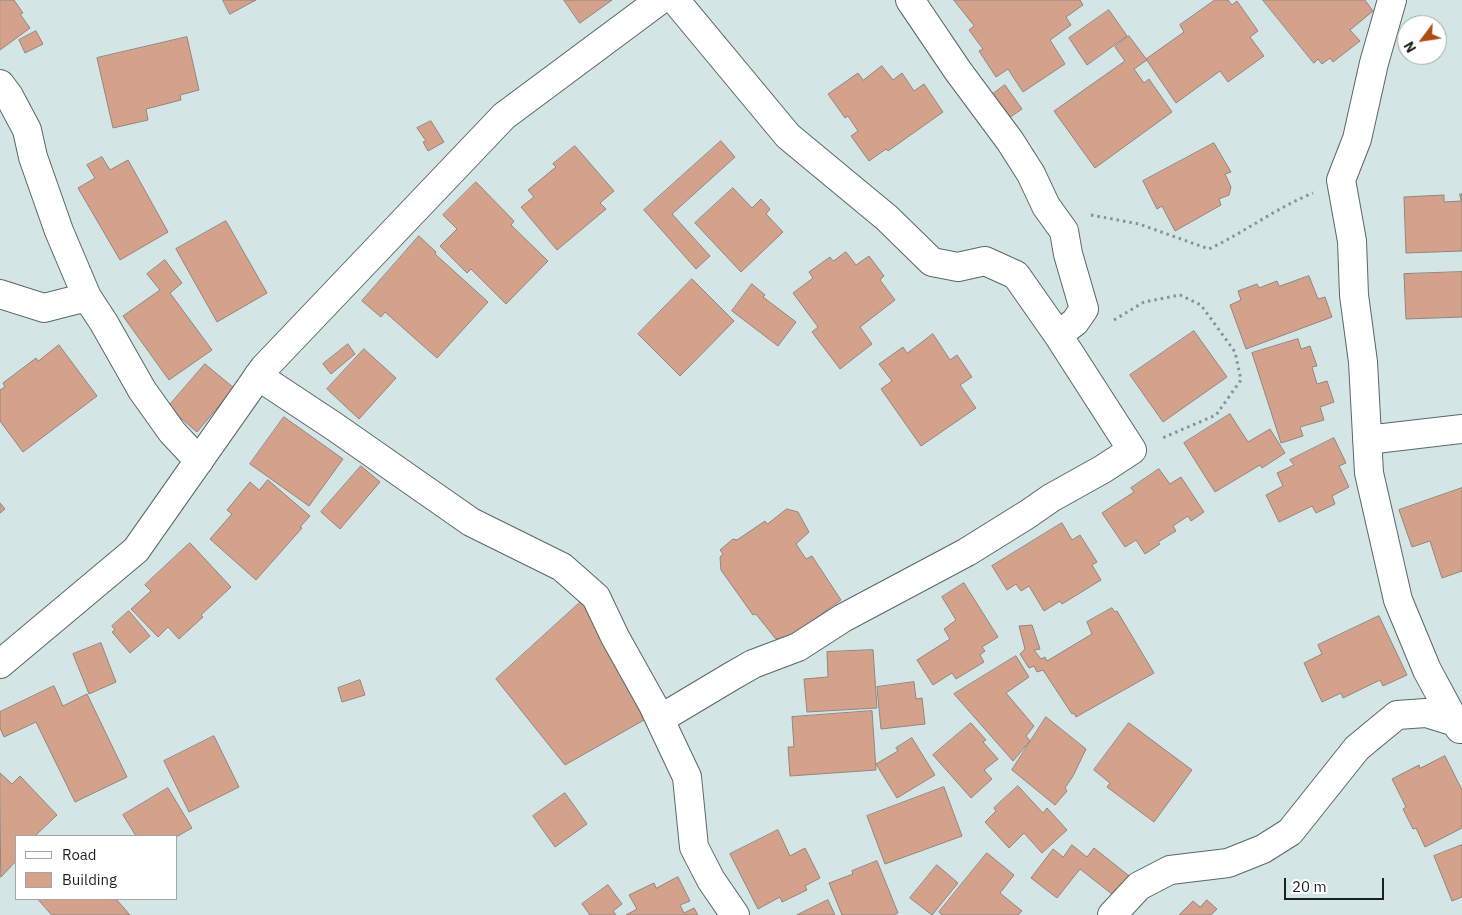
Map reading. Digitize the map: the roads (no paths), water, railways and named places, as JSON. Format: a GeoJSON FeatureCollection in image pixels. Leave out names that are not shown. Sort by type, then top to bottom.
{"type":"FeatureCollection","features":[{"type":"Feature","properties":{"kind":"street"},"geometry":{"type":"LineString","coordinates":[[0,664],[136,550],[264,368],[504,116],[660,0]]}},
{"type":"Feature","properties":{"kind":"street"},"geometry":{"type":"LineString","coordinates":[[660,719],[753,664],[798,646],[843,618],[967,552],[1051,498],[1103,469],[1132,450],[1058,335],[1016,275],[985,261],[958,267],[932,262],[887,218],[788,136],[675,0]]}},
{"type":"Feature","properties":{"kind":"street"},"geometry":{"type":"LineString","coordinates":[[910,0],[958,71],[1010,141],[1031,174],[1046,206],[1064,231],[1068,254],[1084,309],[1075,322],[1058,335]]}},
{"type":"Feature","properties":{"kind":"street"},"geometry":{"type":"LineString","coordinates":[[1392,0],[1374,63],[1357,139],[1341,180],[1352,241],[1354,296],[1363,362],[1369,473],[1398,600],[1427,670],[1458,727]]}},
{"type":"Feature","properties":{"kind":"street"},"geometry":{"type":"LineString","coordinates":[[0,84],[9,96],[27,130],[33,157],[59,231],[87,297],[142,390],[172,432],[198,461]]}},
{"type":"Feature","properties":{"kind":"street"},"geometry":{"type":"LineString","coordinates":[[0,294],[44,308],[87,297]]}},
{"type":"Feature","properties":{"kind":"street"},"geometry":{"type":"LineString","coordinates":[[258,376],[471,522],[562,567],[596,597],[615,637],[660,719],[687,777],[694,847],[711,880],[735,915]]}},
{"type":"Feature","properties":{"kind":"street"},"geometry":{"type":"LineString","coordinates":[[1367,440],[1462,429]]}},
{"type":"Feature","properties":{"kind":"street"},"geometry":{"type":"LineString","coordinates":[[1112,915],[1139,886],[1170,870],[1228,863],[1263,849],[1290,832],[1357,748],[1397,715],[1426,713],[1458,727]]}}]}
